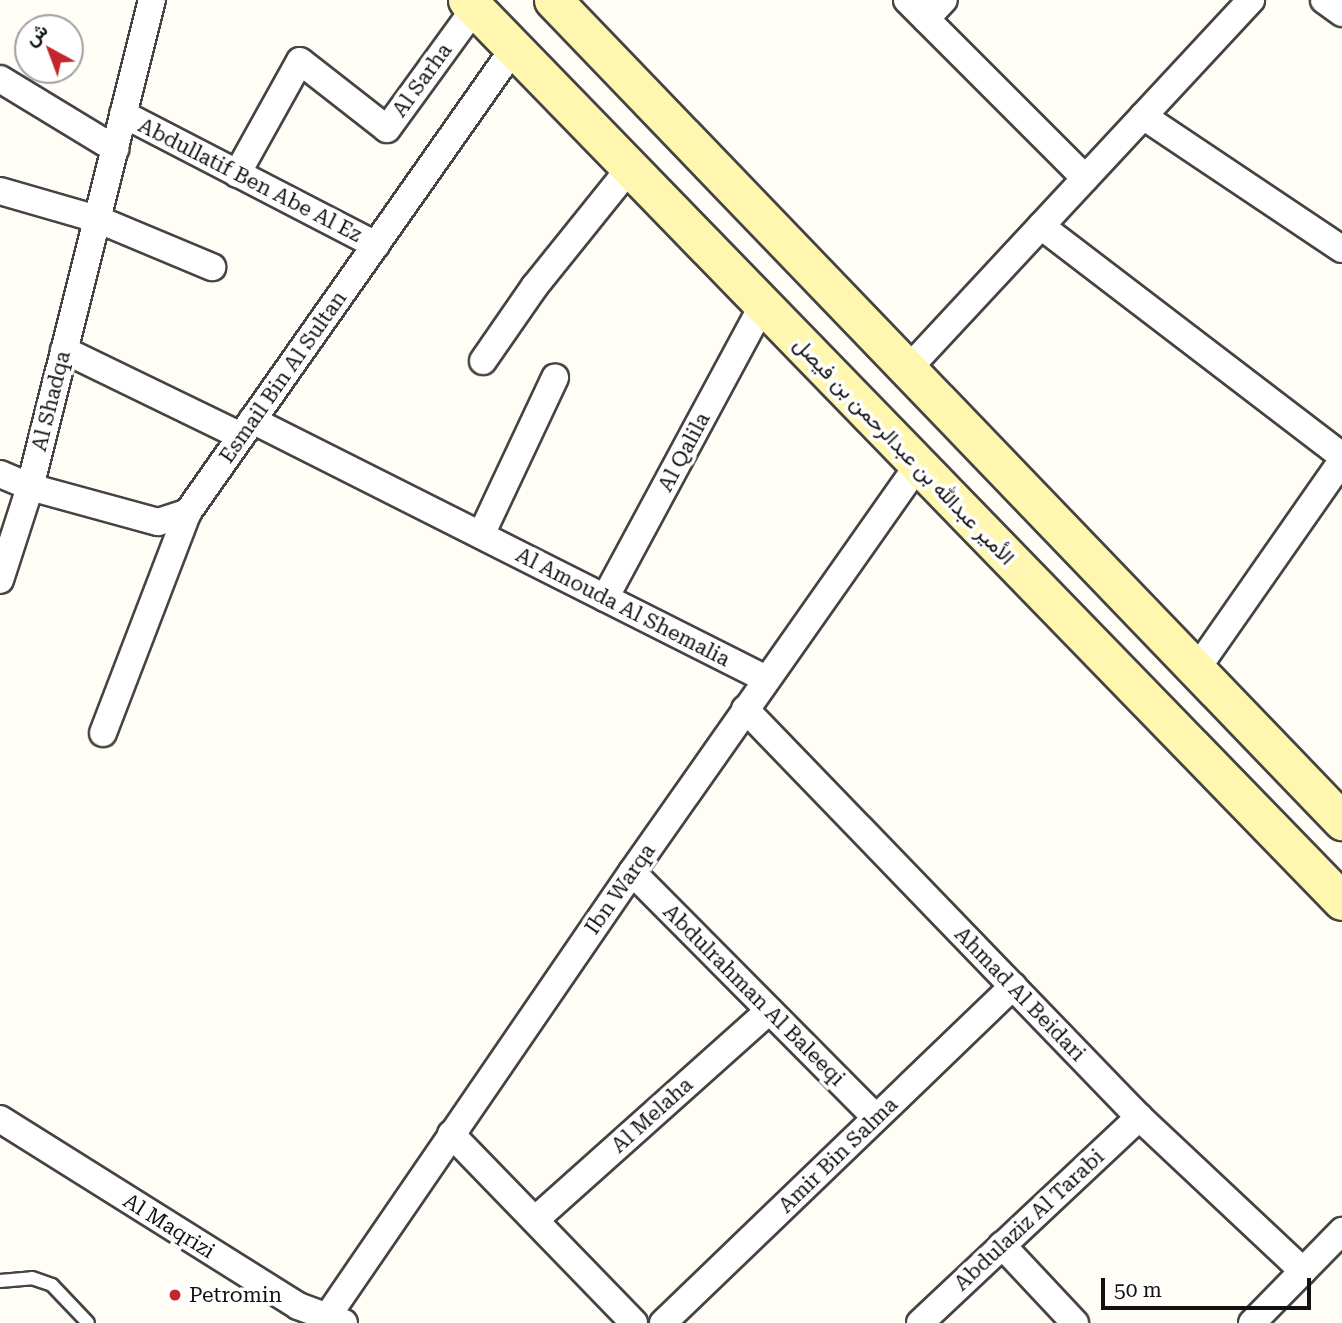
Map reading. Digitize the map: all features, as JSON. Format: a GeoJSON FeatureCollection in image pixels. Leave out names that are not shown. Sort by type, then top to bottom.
{"type":"FeatureCollection","features":[{"type":"Feature","properties":{"kind":"main road"},"geometry":{"type":"LineString","coordinates":[[553,0],[1342,821]]}},
{"type":"Feature","properties":{"kind":"main road","name":"الأمير عبدالله بن عبدالرحمن بن فيصل"},"geometry":{"type":"LineString","coordinates":[[471,4],[1342,901]]}},
{"type":"Feature","properties":{"kind":"street","name":"Al Shadqa"},"geometry":{"type":"LineString","coordinates":[[0,580],[30,487],[152,0]]}},
{"type":"Feature","properties":{"kind":"street"},"geometry":{"type":"LineString","coordinates":[[907,0],[935,9],[1085,178]]}},
{"type":"Feature","properties":{"kind":"street"},"geometry":{"type":"LineString","coordinates":[[908,369],[1251,0]]}},
{"type":"Feature","properties":{"kind":"street"},"geometry":{"type":"LineString","coordinates":[[1324,0],[1342,13]]}},
{"type":"Feature","properties":{"kind":"street","name":"Al Sarha"},"geometry":{"type":"LineString","coordinates":[[237,174],[300,61],[387,129],[471,4]]}},
{"type":"Feature","properties":{"kind":"street","name":"Esmail Bin Al Sultan"},"geometry":{"type":"LineString","coordinates":[[103,733],[188,512],[514,48]]}},
{"type":"Feature","properties":{"kind":"street"},"geometry":{"type":"LineString","coordinates":[[0,79],[115,149]]}},
{"type":"Feature","properties":{"kind":"street","name":"Abdullatif Ben Abe Al Ez"},"geometry":{"type":"LineString","coordinates":[[123,114],[376,245]]}},
{"type":"Feature","properties":{"kind":"street"},"geometry":{"type":"LineString","coordinates":[[1143,116],[1342,249]]}},
{"type":"Feature","properties":{"kind":"street"},"geometry":{"type":"LineString","coordinates":[[483,360],[535,286],[630,168]]}},
{"type":"Feature","properties":{"kind":"street"},"geometry":{"type":"LineString","coordinates":[[0,191],[97,219],[212,267]]}},
{"type":"Feature","properties":{"kind":"street"},"geometry":{"type":"LineString","coordinates":[[1041,226],[1342,458],[1196,670]]}},
{"type":"Feature","properties":{"kind":"street","name":"Al Qalila"},"geometry":{"type":"LineString","coordinates":[[605,598],[763,305]]}},
{"type":"Feature","properties":{"kind":"street","name":"Al Amouda Al Shemalia"},"geometry":{"type":"LineString","coordinates":[[64,350],[247,428],[481,536],[766,679]]}},
{"type":"Feature","properties":{"kind":"street"},"geometry":{"type":"LineString","coordinates":[[481,536],[555,378]]}},
{"type":"Feature","properties":{"kind":"street","name":"Ibn Warqa"},"geometry":{"type":"LineString","coordinates":[[336,1320],[451,1134],[745,709],[918,465]]}},
{"type":"Feature","properties":{"kind":"street"},"geometry":{"type":"LineString","coordinates":[[0,474],[30,487],[158,522],[188,512]]}},
{"type":"Feature","properties":{"kind":"street","name":"Ahmad Al Beidari"},"geometry":{"type":"LineString","coordinates":[[745,709],[1139,1117],[1303,1270]]}},
{"type":"Feature","properties":{"kind":"street","name":"Abdulrahman Al Baleeqi"},"geometry":{"type":"LineString","coordinates":[[632,872],[876,1118]]}},
{"type":"Feature","properties":{"kind":"street","name":"Amir Bin Salma"},"geometry":{"type":"LineString","coordinates":[[663,1323],[1013,986]]}},
{"type":"Feature","properties":{"kind":"street","name":"Al Melaha"},"geometry":{"type":"LineString","coordinates":[[535,1220],[769,1011]]}},
{"type":"Feature","properties":{"kind":"street","name":"Abdulaziz Al Tarabi"},"geometry":{"type":"LineString","coordinates":[[920,1323],[1139,1117]]}},
{"type":"Feature","properties":{"kind":"street","name":"Al Maqrizi"},"geometry":{"type":"LineString","coordinates":[[0,1119],[298,1306],[336,1320]]}},
{"type":"Feature","properties":{"kind":"street"},"geometry":{"type":"LineString","coordinates":[[451,1134],[635,1323]]}},
{"type":"Feature","properties":{"kind":"street"},"geometry":{"type":"LineString","coordinates":[[1252,1323],[1342,1231]]}},
{"type":"Feature","properties":{"kind":"street"},"geometry":{"type":"LineString","coordinates":[[1002,1245],[1075,1323]]}},
{"type":"Feature","properties":{"kind":"lane"},"geometry":{"type":"LineString","coordinates":[[0,1281],[32,1278],[52,1285],[88,1323]]}},
{"type":"Feature","properties":{"kind":"place","name":"Petromin"},"geometry":{"type":"Point","coordinates":[175,1295]}}]}
